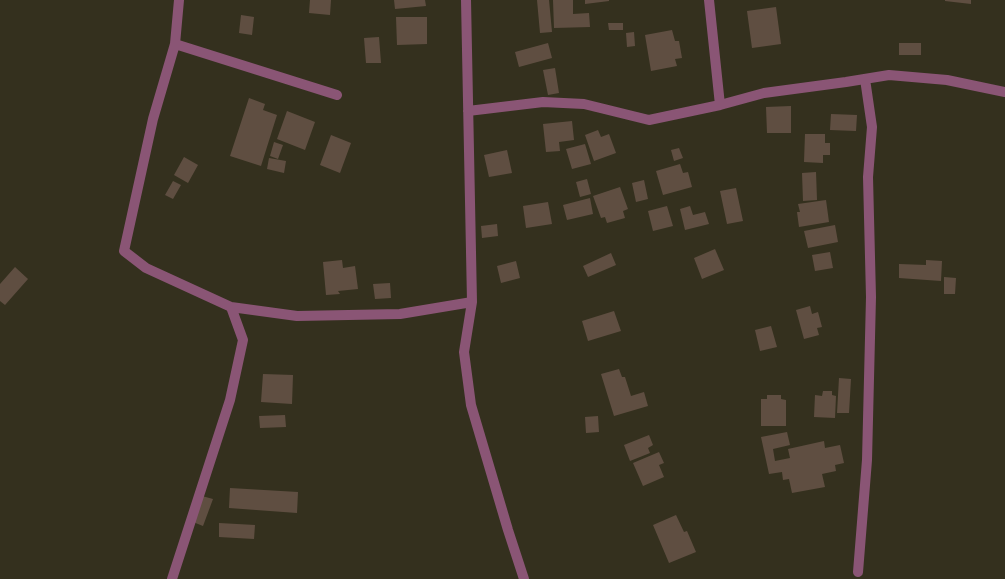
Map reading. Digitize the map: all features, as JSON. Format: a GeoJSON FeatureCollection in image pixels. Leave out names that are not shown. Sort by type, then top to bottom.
{"type":"FeatureCollection","features":[{"type":"Feature","properties":{"kind":"street"},"geometry":{"type":"LineString","coordinates":[[179,0],[174,44],[153,119],[124,251],[146,268],[231,307],[297,316],[400,314],[472,302]]}},
{"type":"Feature","properties":{"kind":"street"},"geometry":{"type":"LineString","coordinates":[[466,0],[472,302],[464,352],[471,405],[524,579]]}},
{"type":"Feature","properties":{"kind":"street"},"geometry":{"type":"LineString","coordinates":[[709,0],[720,105]]}},
{"type":"Feature","properties":{"kind":"street"},"geometry":{"type":"LineString","coordinates":[[174,44],[337,95]]}},
{"type":"Feature","properties":{"kind":"street"},"geometry":{"type":"LineString","coordinates":[[468,111],[543,102],[584,104],[649,120],[720,105],[764,93],[890,75],[947,80],[1005,92]]}},
{"type":"Feature","properties":{"kind":"street"},"geometry":{"type":"LineString","coordinates":[[858,572],[868,460],[870,304],[868,177],[872,127],[865,79]]}},
{"type":"Feature","properties":{"kind":"street"},"geometry":{"type":"LineString","coordinates":[[172,579],[230,400],[242,347],[243,340],[231,307]]}},
{"type":"Feature","properties":{"kind":"building"},"geometry":{"type":"Polygon","coordinates":[[[310,0],[331,0],[330,15],[309,13],[310,0]]]}},
{"type":"Feature","properties":{"kind":"building"},"geometry":{"type":"Polygon","coordinates":[[[394,0],[425,0],[426,6],[395,9],[394,0]]]}},
{"type":"Feature","properties":{"kind":"building"},"geometry":{"type":"Polygon","coordinates":[[[537,0],[549,0],[552,32],[540,33],[537,0]]]}},
{"type":"Feature","properties":{"kind":"building"},"geometry":{"type":"Polygon","coordinates":[[[553,0],[573,0],[573,14],[589,13],[590,27],[554,28],[553,0]]]}},
{"type":"Feature","properties":{"kind":"building"},"geometry":{"type":"Polygon","coordinates":[[[585,0],[609,0],[609,1],[585,4],[585,0]]]}},
{"type":"Feature","properties":{"kind":"building"},"geometry":{"type":"Polygon","coordinates":[[[971,0],[971,4],[945,1],[971,0]]]}},
{"type":"Feature","properties":{"kind":"building"},"geometry":{"type":"Polygon","coordinates":[[[776,7],[781,44],[752,48],[747,11],[776,7]]]}},
{"type":"Feature","properties":{"kind":"building"},"geometry":{"type":"Polygon","coordinates":[[[241,15],[254,17],[252,35],[239,33],[241,15]]]}},
{"type":"Feature","properties":{"kind":"building"},"geometry":{"type":"Polygon","coordinates":[[[396,17],[427,17],[427,44],[397,45],[396,17]]]}},
{"type":"Feature","properties":{"kind":"building"},"geometry":{"type":"Polygon","coordinates":[[[608,23],[623,23],[623,30],[609,30],[608,23]]]}},
{"type":"Feature","properties":{"kind":"building"},"geometry":{"type":"Polygon","coordinates":[[[672,30],[675,41],[679,41],[682,58],[675,59],[677,66],[651,71],[645,35],[672,30]]]}},
{"type":"Feature","properties":{"kind":"building"},"geometry":{"type":"Polygon","coordinates":[[[634,32],[635,46],[627,47],[626,33],[634,32]]]}},
{"type":"Feature","properties":{"kind":"building"},"geometry":{"type":"Polygon","coordinates":[[[379,37],[381,63],[366,63],[364,38],[379,37]]]}},
{"type":"Feature","properties":{"kind":"building"},"geometry":{"type":"Polygon","coordinates":[[[548,43],[552,58],[519,67],[515,52],[548,43]]]}},
{"type":"Feature","properties":{"kind":"building"},"geometry":{"type":"Polygon","coordinates":[[[899,43],[921,43],[921,55],[899,55],[899,43]]]}},
{"type":"Feature","properties":{"kind":"building"},"geometry":{"type":"Polygon","coordinates":[[[555,68],[559,93],[548,95],[543,70],[555,68]]]}},
{"type":"Feature","properties":{"kind":"building"},"geometry":{"type":"Polygon","coordinates":[[[249,98],[265,104],[263,110],[277,115],[261,166],[230,156],[249,98]]]}},
{"type":"Feature","properties":{"kind":"building"},"geometry":{"type":"Polygon","coordinates":[[[791,106],[791,133],[767,133],[766,107],[791,106]]]}},
{"type":"Feature","properties":{"kind":"building"},"geometry":{"type":"Polygon","coordinates":[[[287,111],[315,122],[305,150],[277,139],[287,111]]]}},
{"type":"Feature","properties":{"kind":"building"},"geometry":{"type":"Polygon","coordinates":[[[831,114],[857,115],[856,131],[830,130],[831,114]]]}},
{"type":"Feature","properties":{"kind":"building"},"geometry":{"type":"Polygon","coordinates":[[[572,121],[574,140],[559,142],[560,151],[546,152],[543,124],[572,121]]]}},
{"type":"Feature","properties":{"kind":"building"},"geometry":{"type":"Polygon","coordinates":[[[598,130],[601,137],[609,134],[616,153],[594,161],[585,135],[598,130]]]}},
{"type":"Feature","properties":{"kind":"building"},"geometry":{"type":"Polygon","coordinates":[[[805,134],[825,134],[825,143],[830,143],[830,155],[823,155],[823,163],[804,162],[805,134]]]}},
{"type":"Feature","properties":{"kind":"building"},"geometry":{"type":"Polygon","coordinates":[[[331,135],[351,143],[340,173],[320,165],[331,135]]]}},
{"type":"Feature","properties":{"kind":"building"},"geometry":{"type":"Polygon","coordinates":[[[274,142],[283,145],[278,159],[270,156],[274,142]]]}},
{"type":"Feature","properties":{"kind":"building"},"geometry":{"type":"Polygon","coordinates":[[[585,144],[591,164],[572,169],[566,149],[585,144]]]}},
{"type":"Feature","properties":{"kind":"building"},"geometry":{"type":"Polygon","coordinates":[[[679,148],[683,158],[674,161],[671,150],[679,148]]]}},
{"type":"Feature","properties":{"kind":"building"},"geometry":{"type":"Polygon","coordinates":[[[507,150],[512,173],[489,177],[484,155],[507,150]]]}},
{"type":"Feature","properties":{"kind":"building"},"geometry":{"type":"Polygon","coordinates":[[[184,157],[198,165],[188,183],[174,175],[184,157]]]}},
{"type":"Feature","properties":{"kind":"building"},"geometry":{"type":"Polygon","coordinates":[[[269,158],[286,161],[284,173],[267,169],[269,158]]]}},
{"type":"Feature","properties":{"kind":"building"},"geometry":{"type":"Polygon","coordinates":[[[680,164],[683,173],[688,172],[692,187],[663,195],[656,171],[680,164]]]}},
{"type":"Feature","properties":{"kind":"building"},"geometry":{"type":"Polygon","coordinates":[[[816,172],[817,200],[803,201],[802,173],[816,172]]]}},
{"type":"Feature","properties":{"kind":"building"},"geometry":{"type":"Polygon","coordinates":[[[587,179],[591,194],[580,197],[576,182],[587,179]]]}},
{"type":"Feature","properties":{"kind":"building"},"geometry":{"type":"Polygon","coordinates":[[[644,180],[648,199],[636,202],[632,183],[644,180]]]}},
{"type":"Feature","properties":{"kind":"building"},"geometry":{"type":"Polygon","coordinates":[[[173,181],[181,185],[173,199],[165,195],[173,181]]]}},
{"type":"Feature","properties":{"kind":"building"},"geometry":{"type":"Polygon","coordinates":[[[620,187],[628,209],[623,211],[625,218],[607,223],[605,217],[601,218],[593,196],[620,187]]]}},
{"type":"Feature","properties":{"kind":"building"},"geometry":{"type":"Polygon","coordinates":[[[736,188],[743,221],[727,224],[720,191],[736,188]]]}},
{"type":"Feature","properties":{"kind":"building"},"geometry":{"type":"Polygon","coordinates":[[[590,198],[593,214],[567,220],[563,205],[590,198]]]}},
{"type":"Feature","properties":{"kind":"building"},"geometry":{"type":"Polygon","coordinates":[[[826,200],[829,222],[799,227],[797,212],[800,212],[798,204],[826,200]]]}},
{"type":"Feature","properties":{"kind":"building"},"geometry":{"type":"Polygon","coordinates":[[[548,202],[552,224],[526,228],[523,206],[548,202]]]}},
{"type":"Feature","properties":{"kind":"building"},"geometry":{"type":"Polygon","coordinates":[[[667,206],[673,226],[653,231],[648,211],[667,206]]]}},
{"type":"Feature","properties":{"kind":"building"},"geometry":{"type":"Polygon","coordinates":[[[690,206],[693,215],[705,212],[709,224],[685,230],[680,209],[690,206]]]}},
{"type":"Feature","properties":{"kind":"building"},"geometry":{"type":"Polygon","coordinates":[[[497,224],[498,236],[482,238],[481,226],[497,224]]]}},
{"type":"Feature","properties":{"kind":"building"},"geometry":{"type":"Polygon","coordinates":[[[835,225],[838,242],[808,248],[804,231],[835,225]]]}},
{"type":"Feature","properties":{"kind":"building"},"geometry":{"type":"Polygon","coordinates":[[[715,249],[724,270],[702,279],[694,258],[715,249]]]}},
{"type":"Feature","properties":{"kind":"building"},"geometry":{"type":"Polygon","coordinates":[[[830,252],[833,268],[815,271],[812,255],[830,252]]]}},
{"type":"Feature","properties":{"kind":"building"},"geometry":{"type":"Polygon","coordinates":[[[611,253],[616,265],[588,277],[583,266],[611,253]]]}},
{"type":"Feature","properties":{"kind":"building"},"geometry":{"type":"Polygon","coordinates":[[[342,260],[343,268],[355,266],[358,289],[338,291],[340,294],[326,295],[323,262],[342,260]]]}},
{"type":"Feature","properties":{"kind":"building"},"geometry":{"type":"Polygon","coordinates":[[[926,260],[942,261],[941,281],[899,278],[899,264],[926,265],[926,260]]]}},
{"type":"Feature","properties":{"kind":"building"},"geometry":{"type":"Polygon","coordinates":[[[516,261],[520,278],[501,283],[497,266],[516,261]]]}},
{"type":"Feature","properties":{"kind":"building"},"geometry":{"type":"Polygon","coordinates":[[[15,267],[28,279],[5,305],[0,301],[0,284],[15,267]]]}},
{"type":"Feature","properties":{"kind":"building"},"geometry":{"type":"Polygon","coordinates":[[[944,277],[956,278],[955,294],[944,294],[944,277]]]}},
{"type":"Feature","properties":{"kind":"building"},"geometry":{"type":"Polygon","coordinates":[[[390,283],[391,298],[375,299],[373,284],[390,283]]]}},
{"type":"Feature","properties":{"kind":"building"},"geometry":{"type":"Polygon","coordinates":[[[810,306],[812,314],[818,312],[822,327],[817,328],[819,335],[804,339],[796,310],[810,306]]]}},
{"type":"Feature","properties":{"kind":"building"},"geometry":{"type":"Polygon","coordinates":[[[614,311],[621,331],[588,341],[582,321],[614,311]]]}},
{"type":"Feature","properties":{"kind":"building"},"geometry":{"type":"Polygon","coordinates":[[[771,326],[777,347],[760,351],[755,330],[771,326]]]}},
{"type":"Feature","properties":{"kind":"building"},"geometry":{"type":"Polygon","coordinates":[[[619,369],[622,377],[625,377],[631,396],[644,392],[648,406],[614,416],[601,374],[619,369]]]}},
{"type":"Feature","properties":{"kind":"building"},"geometry":{"type":"Polygon","coordinates":[[[263,374],[293,375],[292,404],[261,402],[263,374]]]}},
{"type":"Feature","properties":{"kind":"building"},"geometry":{"type":"Polygon","coordinates":[[[839,378],[851,379],[849,413],[837,413],[839,378]]]}},
{"type":"Feature","properties":{"kind":"building"},"geometry":{"type":"Polygon","coordinates":[[[823,391],[832,391],[832,395],[836,396],[835,418],[814,417],[815,395],[822,396],[823,391]]]}},
{"type":"Feature","properties":{"kind":"building"},"geometry":{"type":"Polygon","coordinates":[[[767,395],[781,395],[781,399],[786,400],[786,426],[761,426],[761,399],[767,399],[767,395]]]}},
{"type":"Feature","properties":{"kind":"building"},"geometry":{"type":"Polygon","coordinates":[[[285,415],[286,427],[260,428],[259,416],[285,415]]]}},
{"type":"Feature","properties":{"kind":"building"},"geometry":{"type":"Polygon","coordinates":[[[598,416],[599,432],[586,433],[585,417],[598,416]]]}},
{"type":"Feature","properties":{"kind":"building"},"geometry":{"type":"Polygon","coordinates":[[[787,432],[790,445],[773,449],[775,461],[790,458],[788,449],[824,441],[825,448],[840,445],[844,463],[835,465],[836,471],[822,474],[825,487],[792,493],[789,479],[783,480],[782,472],[769,474],[761,437],[787,432]]]}},
{"type":"Feature","properties":{"kind":"building"},"geometry":{"type":"Polygon","coordinates":[[[649,435],[653,445],[648,448],[650,453],[630,461],[624,445],[649,435]]]}},
{"type":"Feature","properties":{"kind":"building"},"geometry":{"type":"Polygon","coordinates":[[[659,452],[664,463],[659,465],[664,477],[643,486],[633,463],[659,452]]]}},
{"type":"Feature","properties":{"kind":"building"},"geometry":{"type":"Polygon","coordinates":[[[230,488],[298,492],[297,513],[229,508],[230,488]]]}},
{"type":"Feature","properties":{"kind":"building"},"geometry":{"type":"Polygon","coordinates":[[[202,496],[213,499],[203,526],[193,522],[202,496]]]}},
{"type":"Feature","properties":{"kind":"building"},"geometry":{"type":"Polygon","coordinates":[[[676,515],[684,532],[687,531],[696,552],[669,563],[653,525],[676,515]]]}},
{"type":"Feature","properties":{"kind":"building"},"geometry":{"type":"Polygon","coordinates":[[[219,523],[255,525],[254,539],[219,537],[219,523]]]}}]}
